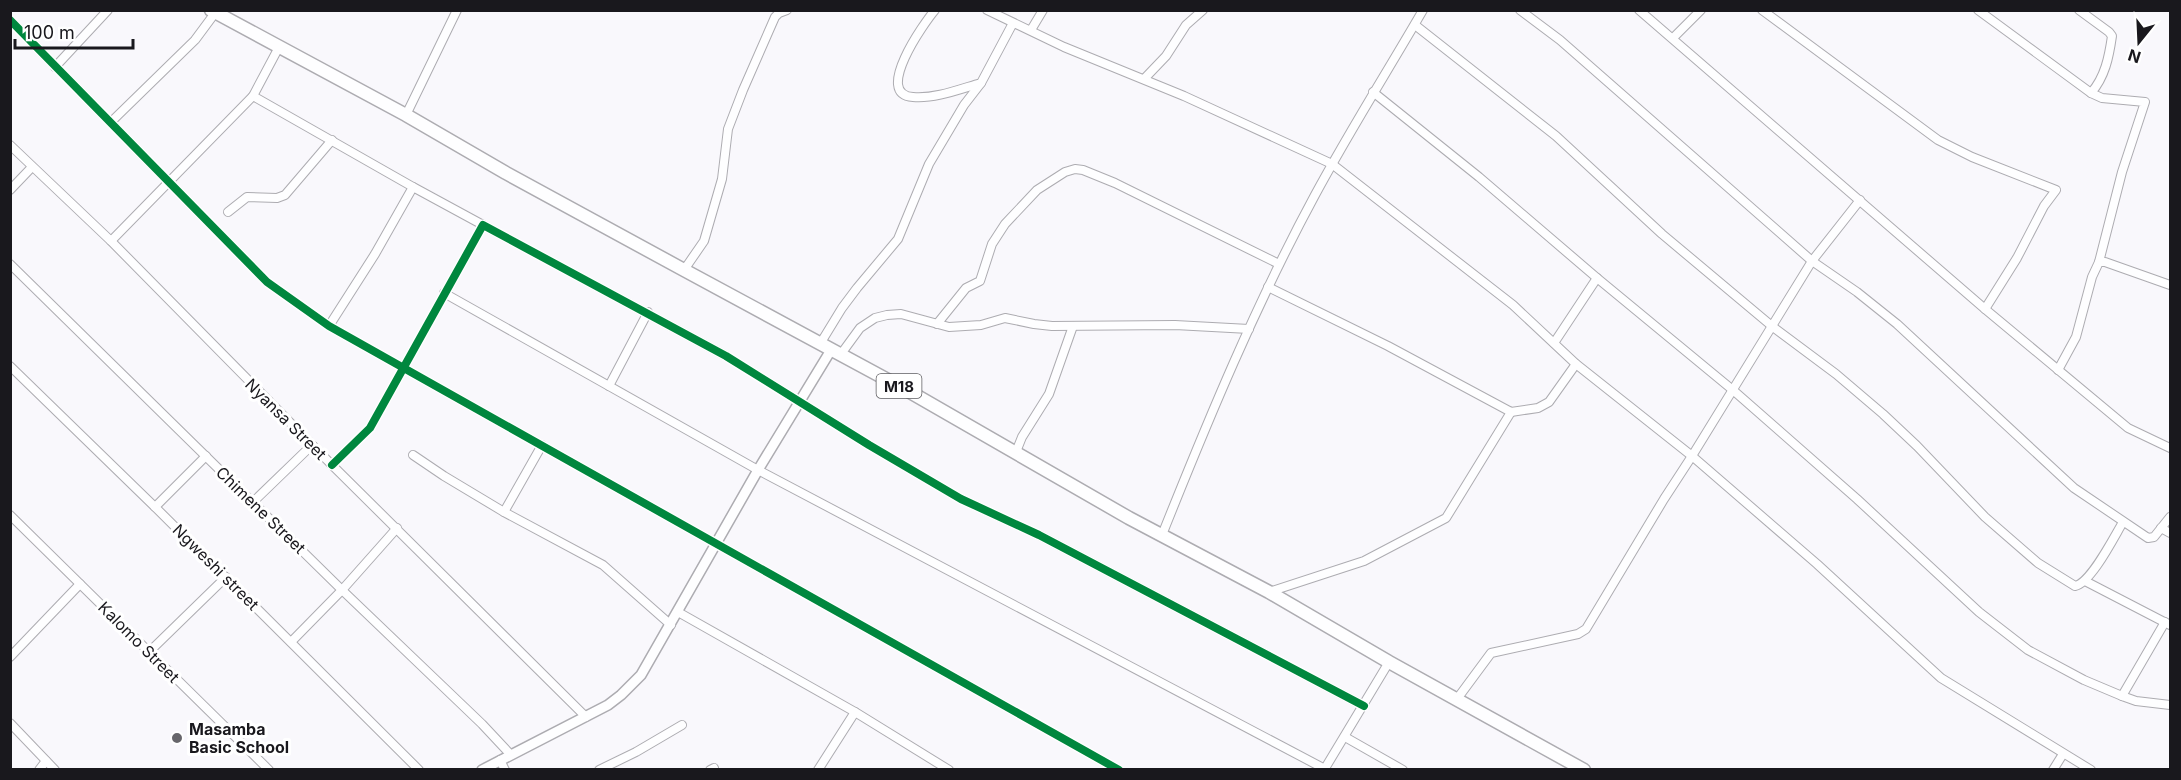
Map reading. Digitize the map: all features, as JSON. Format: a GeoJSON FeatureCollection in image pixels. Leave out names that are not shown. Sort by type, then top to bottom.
{"type":"FeatureCollection","features":[{"type":"Feature","properties":{"kind":"main road","name":"M18"},"geometry":{"type":"LineString","coordinates":[[213,12],[406,115],[506,173],[1016,452],[1584,770]]}},
{"type":"Feature","properties":{"kind":"street"},"geometry":{"type":"LineString","coordinates":[[56,67],[108,10]]}},
{"type":"Feature","properties":{"kind":"street"},"geometry":{"type":"LineString","coordinates":[[406,115],[457,10]]}},
{"type":"Feature","properties":{"kind":"street"},"geometry":{"type":"LineString","coordinates":[[684,270],[704,241],[722,179],[728,129],[743,90],[775,17],[787,10]]}},
{"type":"Feature","properties":{"kind":"street"},"geometry":{"type":"LineString","coordinates":[[935,10],[920,29],[900,70],[898,87],[901,93],[913,98],[981,83]]}},
{"type":"Feature","properties":{"kind":"street"},"geometry":{"type":"LineString","coordinates":[[987,10],[1064,47],[1144,79],[1332,164],[1513,305],[1576,364],[1692,456],[1817,564],[1941,678],[2091,770]]}},
{"type":"Feature","properties":{"kind":"street"},"geometry":{"type":"LineString","coordinates":[[1031,30],[1042,10]]}},
{"type":"Feature","properties":{"kind":"street"},"geometry":{"type":"LineString","coordinates":[[1144,79],[1166,56],[1186,25],[1203,10]]}},
{"type":"Feature","properties":{"kind":"street"},"geometry":{"type":"LineString","coordinates":[[1162,535],[1268,287],[1372,92],[1423,10]]}},
{"type":"Feature","properties":{"kind":"street"},"geometry":{"type":"LineString","coordinates":[[1520,10],[1560,40],[1812,261],[1857,292],[1897,324],[2074,488],[2148,538],[2154,537],[2170,517]]}},
{"type":"Feature","properties":{"kind":"street"},"geometry":{"type":"LineString","coordinates":[[1639,10],[1985,309],[2128,428],[2170,448]]}},
{"type":"Feature","properties":{"kind":"street"},"geometry":{"type":"LineString","coordinates":[[1673,38],[1701,10]]}},
{"type":"Feature","properties":{"kind":"street"},"geometry":{"type":"LineString","coordinates":[[1762,10],[1938,140],[1972,157],[2056,190],[2044,206],[2017,258],[1985,309]]}},
{"type":"Feature","properties":{"kind":"street"},"geometry":{"type":"LineString","coordinates":[[1978,10],[2091,93],[2102,98],[2145,102],[2122,172],[2099,262],[2089,286],[2076,337],[2058,370]]}},
{"type":"Feature","properties":{"kind":"street"},"geometry":{"type":"LineString","coordinates":[[2079,10],[2112,36],[2103,74],[2091,93]]}},
{"type":"Feature","properties":{"kind":"street"},"geometry":{"type":"LineString","coordinates":[[112,121],[195,40],[213,12]]}},
{"type":"Feature","properties":{"kind":"street"},"geometry":{"type":"LineString","coordinates":[[10,20],[112,121],[267,282],[328,326],[1119,770]]}},
{"type":"Feature","properties":{"kind":"street"},"geometry":{"type":"LineString","coordinates":[[482,770],[502,765],[511,755],[586,717],[621,695],[641,675],[758,470],[831,350],[852,294],[898,239],[929,164],[964,105],[981,83],[1013,23]]}},
{"type":"Feature","properties":{"kind":"street"},"geometry":{"type":"LineString","coordinates":[[1415,25],[1556,136],[1662,234],[1773,327],[1836,374],[1883,414],[1985,517],[2038,563],[2075,586],[2081,585],[2123,522]]}},
{"type":"Feature","properties":{"kind":"street"},"geometry":{"type":"LineString","coordinates":[[111,241],[253,96],[279,47]]}},
{"type":"Feature","properties":{"kind":"street"},"geometry":{"type":"LineString","coordinates":[[1372,92],[1479,177],[1734,391],[1857,499],[1971,604],[2028,650],[2084,680],[2122,696],[2136,701],[2170,705]]}},
{"type":"Feature","properties":{"kind":"street"},"geometry":{"type":"LineString","coordinates":[[253,96],[413,187],[726,356],[961,499],[1050,540],[1364,706]]}},
{"type":"Feature","properties":{"kind":"street"},"geometry":{"type":"LineString","coordinates":[[228,212],[247,197],[277,198],[285,195],[332,140]]}},
{"type":"Feature","properties":{"kind":"street","name":"Nyansa Street"},"geometry":{"type":"LineString","coordinates":[[10,145],[111,241],[312,445],[586,717]]}},
{"type":"Feature","properties":{"kind":"street"},"geometry":{"type":"LineString","coordinates":[[10,190],[33,167]]}},
{"type":"Feature","properties":{"kind":"street"},"geometry":{"type":"LineString","coordinates":[[936,324],[966,288],[980,281],[992,244],[1005,224],[1037,190],[1065,172],[1075,170],[1083,170],[1115,183],[1280,264]]}},
{"type":"Feature","properties":{"kind":"street"},"geometry":{"type":"LineString","coordinates":[[328,326],[375,254],[413,187]]}},
{"type":"Feature","properties":{"kind":"street"},"geometry":{"type":"LineString","coordinates":[[1457,699],[1491,653],[1578,634],[1586,629],[1812,261],[1860,200]]}},
{"type":"Feature","properties":{"kind":"street"},"geometry":{"type":"LineString","coordinates":[[332,465],[370,428],[483,225]]}},
{"type":"Feature","properties":{"kind":"street"},"geometry":{"type":"LineString","coordinates":[[2099,262],[2105,262],[2170,285]]}},
{"type":"Feature","properties":{"kind":"street","name":"Chimene Street"},"geometry":{"type":"LineString","coordinates":[[10,264],[482,724],[511,755]]}},
{"type":"Feature","properties":{"kind":"street"},"geometry":{"type":"LineString","coordinates":[[1554,343],[1597,278]]}},
{"type":"Feature","properties":{"kind":"street"},"geometry":{"type":"LineString","coordinates":[[1268,287],[1389,346],[1511,412],[1538,408],[1549,402],[1576,364]]}},
{"type":"Feature","properties":{"kind":"street"},"geometry":{"type":"LineString","coordinates":[[444,293],[758,470],[1324,769],[1346,737],[1389,662]]}},
{"type":"Feature","properties":{"kind":"street"},"geometry":{"type":"LineString","coordinates":[[609,386],[648,312]]}},
{"type":"Feature","properties":{"kind":"street"},"geometry":{"type":"LineString","coordinates":[[831,350],[875,318],[901,314],[949,327],[970,326],[1005,318],[1034,324],[1073,326],[1175,325],[1249,329]]}},
{"type":"Feature","properties":{"kind":"street"},"geometry":{"type":"LineString","coordinates":[[1016,452],[1022,436],[1049,394],[1073,326]]}},
{"type":"Feature","properties":{"kind":"street","name":"Ngweshi street"},"geometry":{"type":"LineString","coordinates":[[10,366],[419,770]]}},
{"type":"Feature","properties":{"kind":"street"},"geometry":{"type":"LineString","coordinates":[[1269,592],[1364,561],[1446,518],[1511,412]]}},
{"type":"Feature","properties":{"kind":"street"},"geometry":{"type":"LineString","coordinates":[[253,502],[312,445]]}},
{"type":"Feature","properties":{"kind":"street"},"geometry":{"type":"LineString","coordinates":[[504,512],[542,445]]}},
{"type":"Feature","properties":{"kind":"street"},"geometry":{"type":"LineString","coordinates":[[413,455],[504,512],[603,565],[671,625]]}},
{"type":"Feature","properties":{"kind":"street"},"geometry":{"type":"LineString","coordinates":[[155,507],[206,456]]}},
{"type":"Feature","properties":{"kind":"street","name":"Kalomo Street"},"geometry":{"type":"LineString","coordinates":[[10,515],[269,770]]}},
{"type":"Feature","properties":{"kind":"street"},"geometry":{"type":"LineString","coordinates":[[291,642],[342,590],[397,528]]}},
{"type":"Feature","properties":{"kind":"street"},"geometry":{"type":"LineString","coordinates":[[2161,528],[2170,533]]}},
{"type":"Feature","properties":{"kind":"street"},"geometry":{"type":"LineString","coordinates":[[148,652],[226,577]]}},
{"type":"Feature","properties":{"kind":"street"},"geometry":{"type":"LineString","coordinates":[[2085,581],[2168,624],[2122,696]]}},
{"type":"Feature","properties":{"kind":"street"},"geometry":{"type":"LineString","coordinates":[[10,657],[80,584]]}},
{"type":"Feature","properties":{"kind":"street"},"geometry":{"type":"LineString","coordinates":[[678,612],[855,712],[949,770]]}},
{"type":"Feature","properties":{"kind":"street"},"geometry":{"type":"LineString","coordinates":[[818,770],[855,712]]}},
{"type":"Feature","properties":{"kind":"street"},"geometry":{"type":"LineString","coordinates":[[10,723],[55,770]]}},
{"type":"Feature","properties":{"kind":"street"},"geometry":{"type":"LineString","coordinates":[[599,770],[636,752],[682,725]]}},
{"type":"Feature","properties":{"kind":"street"},"geometry":{"type":"LineString","coordinates":[[1346,737],[1403,770]]}},
{"type":"Feature","properties":{"kind":"street"},"geometry":{"type":"LineString","coordinates":[[2053,770],[2063,754]]}},
{"type":"Feature","properties":{"kind":"street"},"geometry":{"type":"LineString","coordinates":[[39,770],[46,761]]}},
{"type":"Feature","properties":{"kind":"cycle path"},"geometry":{"type":"LineString","coordinates":[[10,20],[267,282],[329,326],[1119,770]]}},
{"type":"Feature","properties":{"kind":"cycle path"},"geometry":{"type":"LineString","coordinates":[[332,465],[370,428],[483,225],[726,356],[961,499],[1039,535],[1364,706]]}},
{"type":"Feature","properties":{"kind":"place","name":"Masamba Basic School"},"geometry":{"type":"Point","coordinates":[177,738]}}]}
